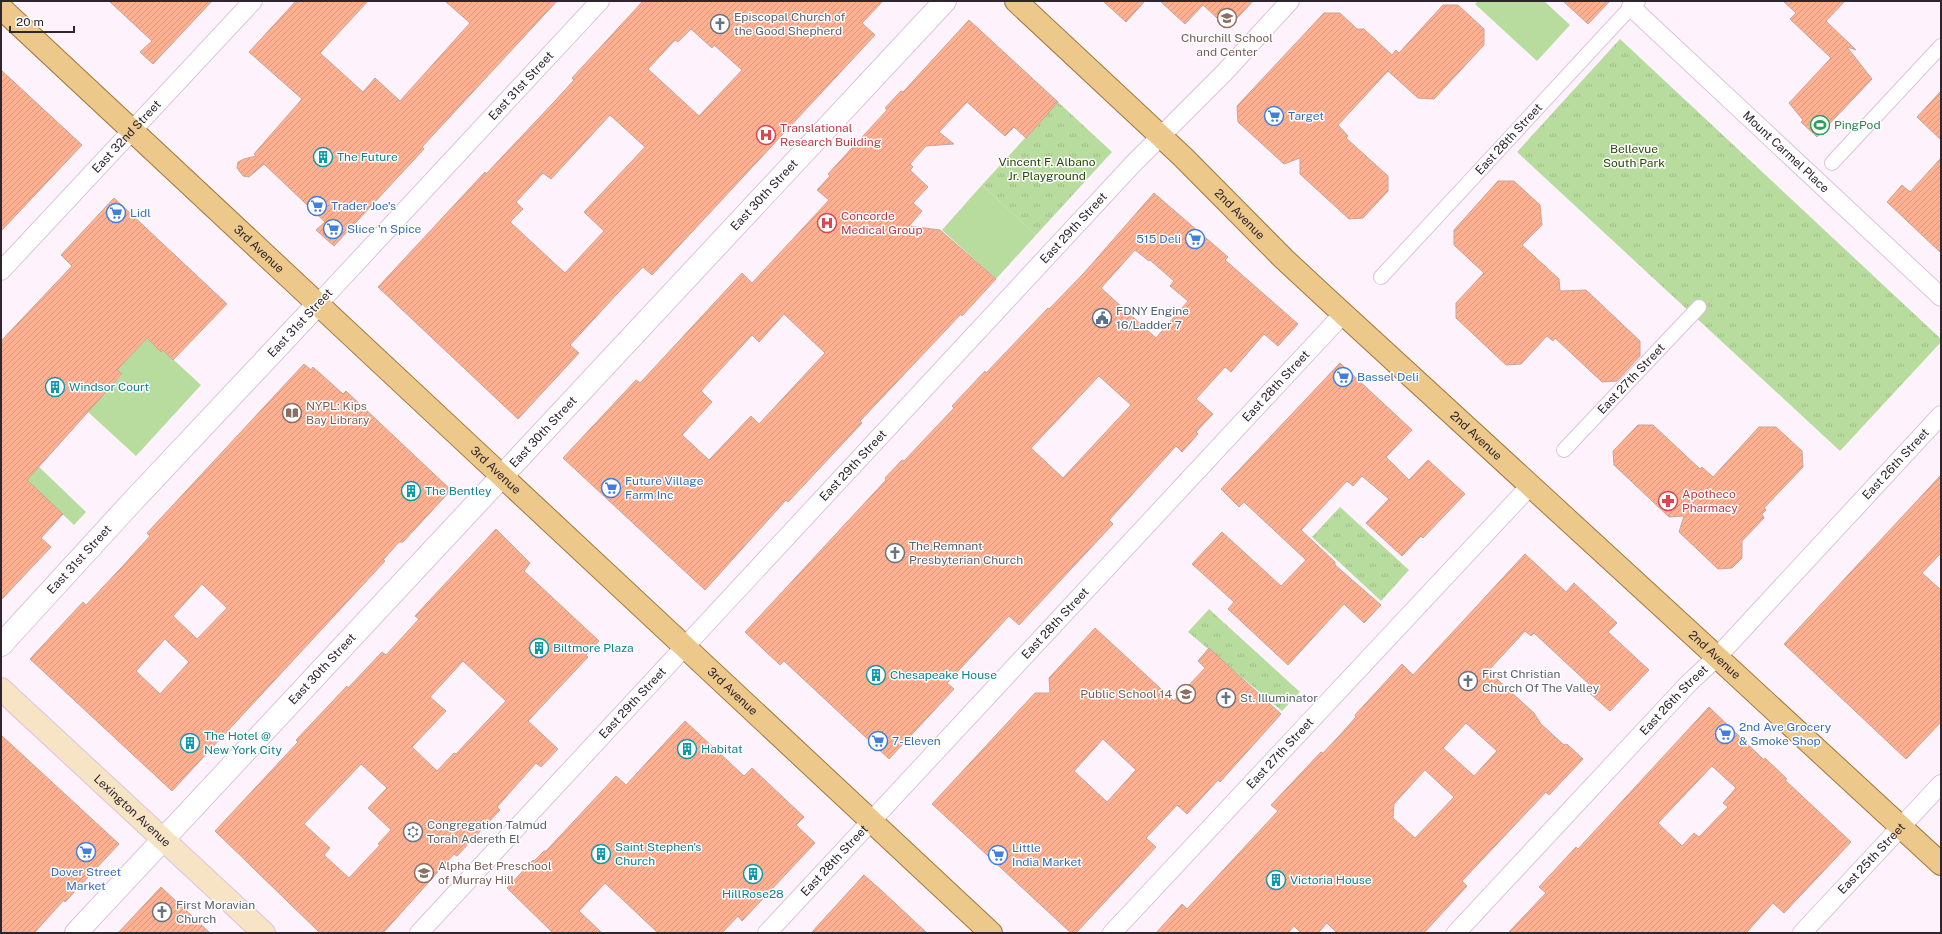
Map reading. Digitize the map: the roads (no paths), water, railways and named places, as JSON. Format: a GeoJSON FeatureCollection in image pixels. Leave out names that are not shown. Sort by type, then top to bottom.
{"type":"FeatureCollection","features":[{"type":"Feature","properties":{"kind":"main road","name":"2nd Avenue"},"geometry":{"type":"LineString","coordinates":[[1016,1],[1162,137],[1284,259],[1717,656],[1941,864]]}},
{"type":"Feature","properties":{"kind":"main road","name":"3rd Avenue"},"geometry":{"type":"LineString","coordinates":[[1,8],[991,933]]}},
{"type":"Feature","properties":{"kind":"main road","name":"Lexington Avenue"},"geometry":{"type":"LineString","coordinates":[[1,689],[264,933]]}},
{"type":"Feature","properties":{"kind":"street","name":"East 32nd Street"},"geometry":{"type":"LineString","coordinates":[[1,271],[253,1]]}},
{"type":"Feature","properties":{"kind":"street","name":"East 31st Street"},"geometry":{"type":"LineString","coordinates":[[1,645],[131,502],[318,304],[600,1]]}},
{"type":"Feature","properties":{"kind":"street","name":"East 30th Street"},"geometry":{"type":"LineString","coordinates":[[76,933],[945,1]]}},
{"type":"Feature","properties":{"kind":"street","name":"East 29th Street"},"geometry":{"type":"LineString","coordinates":[[419,933],[1133,164],[1162,137],[1290,1]]}},
{"type":"Feature","properties":{"kind":"street","name":"East 28th Street"},"geometry":{"type":"LineString","coordinates":[[1381,277],[1633,4]]}},
{"type":"Feature","properties":{"kind":"street","name":"Mount Carmel Place"},"geometry":{"type":"LineString","coordinates":[[1633,4],[1941,297]]}},
{"type":"Feature","properties":{"kind":"street"},"geometry":{"type":"LineString","coordinates":[[1832,163],[1941,46]]}},
{"type":"Feature","properties":{"kind":"street","name":"East 27th Street"},"geometry":{"type":"LineString","coordinates":[[1564,450],[1699,307]]}},
{"type":"Feature","properties":{"kind":"street","name":"East 28th Street"},"geometry":{"type":"LineString","coordinates":[[767,933],[1343,314]]}},
{"type":"Feature","properties":{"kind":"street","name":"East 26th Street"},"geometry":{"type":"LineString","coordinates":[[1456,933],[1688,684],[1717,656],[1941,415]]}},
{"type":"Feature","properties":{"kind":"street","name":"East 27th Street"},"geometry":{"type":"LineString","coordinates":[[1112,933],[1530,486]]}},
{"type":"Feature","properties":{"kind":"street","name":"East 25th Street"},"geometry":{"type":"LineString","coordinates":[[1802,933],[1941,784]]}},
{"type":"Feature","properties":{"kind":"place","name":"Churchill School and Center"},"geometry":{"type":"Point","coordinates":[1227,18]}},
{"type":"Feature","properties":{"kind":"place","name":"Episcopal Church of the Good Shepherd"},"geometry":{"type":"Point","coordinates":[720,24]}},
{"type":"Feature","properties":{"kind":"place","name":"Target"},"geometry":{"type":"Point","coordinates":[1274,116]}},
{"type":"Feature","properties":{"kind":"place","name":"PingPod"},"geometry":{"type":"Point","coordinates":[1820,125]}},
{"type":"Feature","properties":{"kind":"place","name":"Translational Research Building"},"geometry":{"type":"Point","coordinates":[766,135]}},
{"type":"Feature","properties":{"kind":"place","name":"The Future"},"geometry":{"type":"Point","coordinates":[323,157]}},
{"type":"Feature","properties":{"kind":"place","name":"Trader Joe's"},"geometry":{"type":"Point","coordinates":[317,206]}},
{"type":"Feature","properties":{"kind":"place","name":"Lidl"},"geometry":{"type":"Point","coordinates":[116,213]}},
{"type":"Feature","properties":{"kind":"place","name":"Concorde Medical Group"},"geometry":{"type":"Point","coordinates":[827,223]}},
{"type":"Feature","properties":{"kind":"place","name":"Slice 'n Spice"},"geometry":{"type":"Point","coordinates":[333,229]}},
{"type":"Feature","properties":{"kind":"place","name":"515 Deli"},"geometry":{"type":"Point","coordinates":[1195,239]}},
{"type":"Feature","properties":{"kind":"place","name":"FDNY Engine 16/Ladder 7"},"geometry":{"type":"Point","coordinates":[1102,318]}},
{"type":"Feature","properties":{"kind":"place","name":"Bassel Deli"},"geometry":{"type":"Point","coordinates":[1343,377]}},
{"type":"Feature","properties":{"kind":"place","name":"Windsor Court"},"geometry":{"type":"Point","coordinates":[55,387]}},
{"type":"Feature","properties":{"kind":"place","name":"NYPL: Kips Bay Library"},"geometry":{"type":"Point","coordinates":[292,413]}},
{"type":"Feature","properties":{"kind":"place","name":"Future Village Farm Inc"},"geometry":{"type":"Point","coordinates":[611,488]}},
{"type":"Feature","properties":{"kind":"place","name":"The Bentley"},"geometry":{"type":"Point","coordinates":[411,491]}},
{"type":"Feature","properties":{"kind":"place","name":"Apotheco Pharmacy"},"geometry":{"type":"Point","coordinates":[1668,501]}},
{"type":"Feature","properties":{"kind":"place","name":"The Remnant Presbyterian Church"},"geometry":{"type":"Point","coordinates":[895,553]}},
{"type":"Feature","properties":{"kind":"place","name":"Biltmore Plaza"},"geometry":{"type":"Point","coordinates":[539,648]}},
{"type":"Feature","properties":{"kind":"place","name":"Chesapeake House"},"geometry":{"type":"Point","coordinates":[876,675]}},
{"type":"Feature","properties":{"kind":"place","name":"First Christian Church Of The Valley"},"geometry":{"type":"Point","coordinates":[1468,681]}},
{"type":"Feature","properties":{"kind":"place","name":"Public School 14"},"geometry":{"type":"Point","coordinates":[1186,694]}},
{"type":"Feature","properties":{"kind":"place","name":"St. Illuminator"},"geometry":{"type":"Point","coordinates":[1226,698]}},
{"type":"Feature","properties":{"kind":"place","name":"2nd Ave Grocery & Smoke Shop"},"geometry":{"type":"Point","coordinates":[1725,734]}},
{"type":"Feature","properties":{"kind":"place","name":"7-Eleven"},"geometry":{"type":"Point","coordinates":[878,741]}},
{"type":"Feature","properties":{"kind":"place","name":"The Hotel @ New York City"},"geometry":{"type":"Point","coordinates":[190,743]}},
{"type":"Feature","properties":{"kind":"place","name":"Habitat"},"geometry":{"type":"Point","coordinates":[687,749]}},
{"type":"Feature","properties":{"kind":"place","name":"Congregation Talmud Torah Adereth El"},"geometry":{"type":"Point","coordinates":[413,832]}},
{"type":"Feature","properties":{"kind":"place","name":"Dover Street Market"},"geometry":{"type":"Point","coordinates":[86,852]}},
{"type":"Feature","properties":{"kind":"place","name":"Saint Stephen's Church"},"geometry":{"type":"Point","coordinates":[601,854]}},
{"type":"Feature","properties":{"kind":"place","name":"Little India Market"},"geometry":{"type":"Point","coordinates":[998,855]}},
{"type":"Feature","properties":{"kind":"place","name":"Alpha Bet Preschool of Murray Hill"},"geometry":{"type":"Point","coordinates":[424,873]}},
{"type":"Feature","properties":{"kind":"place","name":"HillRose28"},"geometry":{"type":"Point","coordinates":[753,874]}},
{"type":"Feature","properties":{"kind":"place","name":"Victoria House"},"geometry":{"type":"Point","coordinates":[1276,880]}},
{"type":"Feature","properties":{"kind":"place","name":"First Moravian Church"},"geometry":{"type":"Point","coordinates":[162,912]}},
{"type":"Feature","properties":{"kind":"park label","name":"Bellevue South Park"},"geometry":{"type":"Point","coordinates":[1634,156]}},
{"type":"Feature","properties":{"kind":"park label","name":"Vincent F. Albano Jr. Playground"},"geometry":{"type":"Point","coordinates":[1047,169]}}]}
